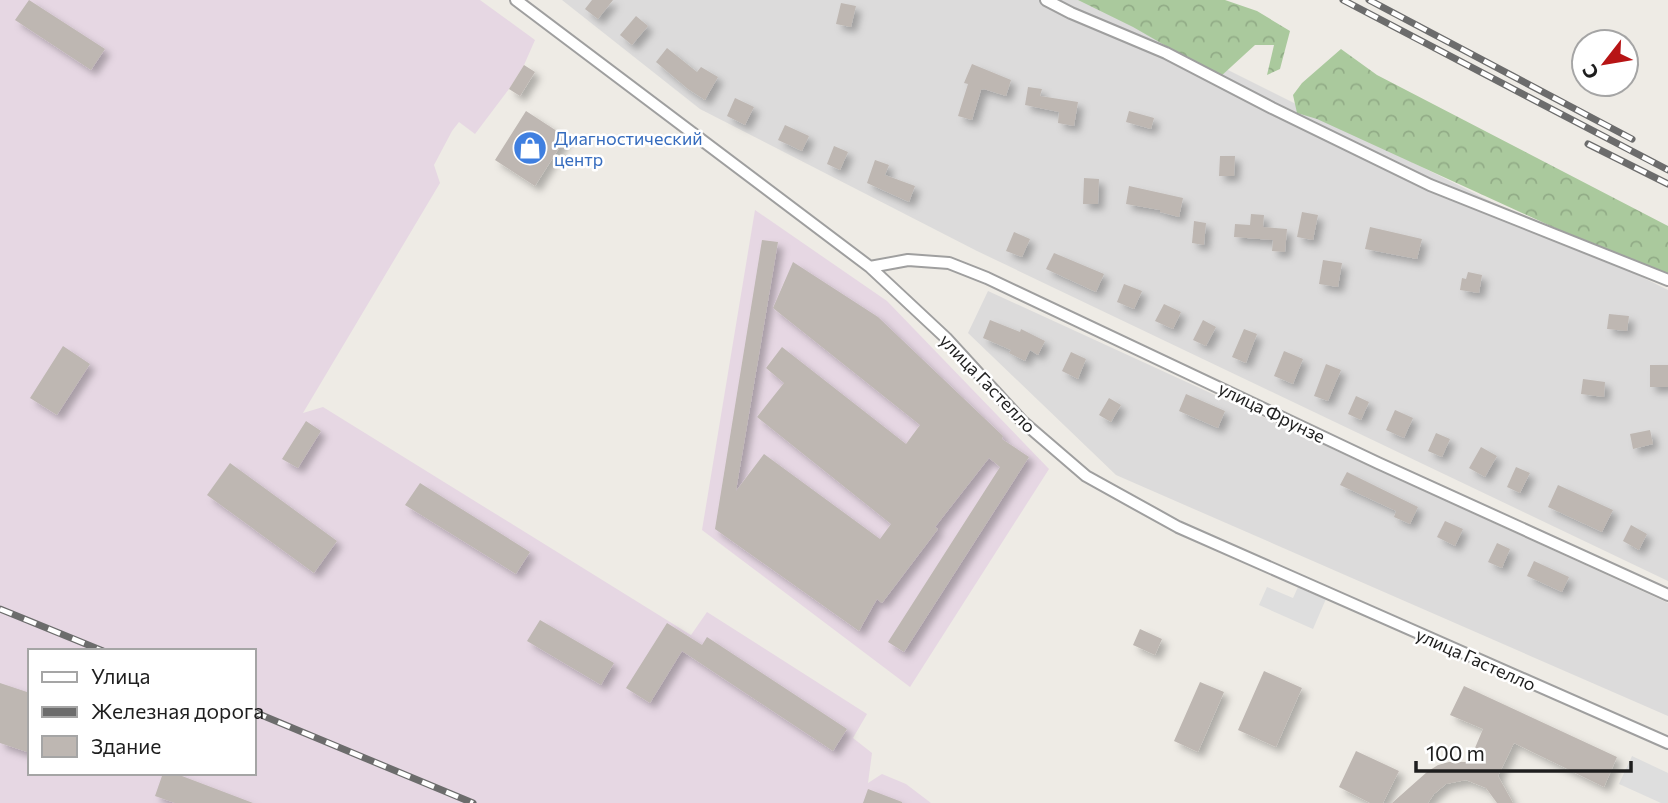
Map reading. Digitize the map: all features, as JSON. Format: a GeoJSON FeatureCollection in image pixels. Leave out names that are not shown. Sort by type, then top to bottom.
{"type":"FeatureCollection","features":[{"type":"Feature","properties":{"kind":"street","name":"улица Гастелло"},"geometry":{"type":"LineString","coordinates":[[516,0],[870,267],[946,338],[1021,421],[1086,476],[1178,527],[1668,743]]}},
{"type":"Feature","properties":{"kind":"street"},"geometry":{"type":"LineString","coordinates":[[1046,0],[1166,53],[1430,185],[1668,280]]}},
{"type":"Feature","properties":{"kind":"street","name":"улица Фрунзе"},"geometry":{"type":"LineString","coordinates":[[870,267],[908,260],[949,263],[987,278],[1378,463],[1668,595]]}},
{"type":"Feature","properties":{"kind":"shaded area"},"geometry":{"type":"Polygon","coordinates":[[[0,0],[480,0],[535,40],[509,89],[475,134],[459,122],[452,131],[434,165],[440,183],[303,413],[323,407],[691,635],[707,612],[867,714],[853,738],[872,753],[868,783],[882,774],[906,784],[931,803],[0,803],[0,0]]]}},
{"type":"Feature","properties":{"kind":"shaded area"},"geometry":{"type":"Polygon","coordinates":[[[562,0],[1088,0],[1668,290],[1668,581],[977,251],[700,109],[562,0]]]}},
{"type":"Feature","properties":{"kind":"shaded area"},"geometry":{"type":"Polygon","coordinates":[[[755,210],[887,301],[1049,469],[910,687],[702,530],[755,210]]]}},
{"type":"Feature","properties":{"kind":"shaded area"},"geometry":{"type":"Polygon","coordinates":[[[988,291],[1668,603],[1668,716],[1116,475],[968,333],[988,291]]]}},
{"type":"Feature","properties":{"kind":"shaded area"},"geometry":{"type":"Polygon","coordinates":[[[1267,587],[1293,598],[1298,587],[1326,599],[1313,629],[1259,605],[1267,587]]]}},
{"type":"Feature","properties":{"kind":"shaded area"},"geometry":{"type":"Polygon","coordinates":[[[1632,756],[1668,773],[1668,803],[1661,803],[1619,784],[1632,756]]]}},
{"type":"Feature","properties":{"kind":"green space"},"geometry":{"type":"Polygon","coordinates":[[[1078,0],[1225,0],[1257,11],[1290,31],[1280,69],[1267,75],[1274,45],[1255,45],[1220,77],[1133,27],[1078,0]]]}},
{"type":"Feature","properties":{"kind":"green space"},"geometry":{"type":"Polygon","coordinates":[[[1341,49],[1377,75],[1668,226],[1668,274],[1555,228],[1317,119],[1297,113],[1293,95],[1302,83],[1341,49]]]}},
{"type":"Feature","properties":{"kind":"building"},"geometry":{"type":"Polygon","coordinates":[[[29,0],[105,49],[91,70],[15,20],[29,0]]]}},
{"type":"Feature","properties":{"kind":"building"},"geometry":{"type":"Polygon","coordinates":[[[592,0],[613,0],[598,19],[585,9],[592,0]]]}},
{"type":"Feature","properties":{"kind":"building"},"geometry":{"type":"Polygon","coordinates":[[[841,3],[856,6],[851,27],[836,24],[841,3]]]}},
{"type":"Feature","properties":{"kind":"building"},"geometry":{"type":"Polygon","coordinates":[[[636,16],[648,26],[632,45],[620,35],[636,16]]]}},
{"type":"Feature","properties":{"kind":"building"},"geometry":{"type":"Polygon","coordinates":[[[667,48],[697,72],[701,67],[718,77],[705,100],[656,62],[667,48]]]}},
{"type":"Feature","properties":{"kind":"building"},"geometry":{"type":"Polygon","coordinates":[[[972,64],[1011,80],[1006,96],[981,90],[972,120],[958,116],[968,84],[964,83],[972,64]]]}},
{"type":"Feature","properties":{"kind":"building"},"geometry":{"type":"Polygon","coordinates":[[[524,65],[535,72],[520,96],[509,89],[524,65]]]}},
{"type":"Feature","properties":{"kind":"building"},"geometry":{"type":"Polygon","coordinates":[[[1028,87],[1042,89],[1040,96],[1078,102],[1074,126],[1058,123],[1059,112],[1025,105],[1028,87]]]}},
{"type":"Feature","properties":{"kind":"building"},"geometry":{"type":"Polygon","coordinates":[[[735,98],[754,107],[745,125],[727,116],[735,98]]]}},
{"type":"Feature","properties":{"kind":"building","name":"Диагностический центр"},"geometry":{"type":"Polygon","coordinates":[[[526,111],[566,137],[535,186],[495,160],[526,111]]]}},
{"type":"Feature","properties":{"kind":"building"},"geometry":{"type":"Polygon","coordinates":[[[1129,111],[1154,118],[1151,129],[1126,122],[1129,111]]]}},
{"type":"Feature","properties":{"kind":"building"},"geometry":{"type":"Polygon","coordinates":[[[785,125],[809,136],[802,151],[778,140],[785,125]]]}},
{"type":"Feature","properties":{"kind":"building"},"geometry":{"type":"Polygon","coordinates":[[[834,146],[848,152],[840,170],[827,164],[834,146]]]}},
{"type":"Feature","properties":{"kind":"building"},"geometry":{"type":"Polygon","coordinates":[[[1220,156],[1235,156],[1234,176],[1219,176],[1220,156]]]}},
{"type":"Feature","properties":{"kind":"building"},"geometry":{"type":"Polygon","coordinates":[[[875,160],[889,165],[885,175],[915,186],[909,202],[867,183],[875,160]]]}},
{"type":"Feature","properties":{"kind":"building"},"geometry":{"type":"Polygon","coordinates":[[[1084,178],[1099,179],[1098,204],[1083,204],[1084,178]]]}},
{"type":"Feature","properties":{"kind":"building"},"geometry":{"type":"Polygon","coordinates":[[[1129,186],[1183,198],[1179,217],[1160,210],[1126,204],[1129,186]]]}},
{"type":"Feature","properties":{"kind":"building"},"geometry":{"type":"Polygon","coordinates":[[[1302,212],[1318,215],[1313,240],[1297,237],[1302,212]]]}},
{"type":"Feature","properties":{"kind":"building"},"geometry":{"type":"Polygon","coordinates":[[[1251,214],[1264,215],[1263,227],[1287,229],[1285,252],[1272,251],[1273,240],[1234,237],[1235,224],[1250,225],[1251,214]]]}},
{"type":"Feature","properties":{"kind":"building"},"geometry":{"type":"Polygon","coordinates":[[[1194,221],[1206,223],[1204,245],[1192,243],[1194,221]]]}},
{"type":"Feature","properties":{"kind":"building"},"geometry":{"type":"Polygon","coordinates":[[[1370,227],[1422,239],[1417,259],[1365,249],[1370,227]]]}},
{"type":"Feature","properties":{"kind":"building"},"geometry":{"type":"Polygon","coordinates":[[[1014,232],[1030,239],[1022,257],[1006,251],[1014,232]]]}},
{"type":"Feature","properties":{"kind":"building"},"geometry":{"type":"Polygon","coordinates":[[[762,240],[778,242],[736,491],[764,454],[880,539],[891,524],[757,417],[784,383],[766,368],[782,347],[906,444],[920,425],[773,308],[793,262],[878,317],[1003,436],[1002,439],[1029,457],[904,652],[888,642],[1000,467],[989,458],[935,527],[938,529],[882,603],[877,599],[859,631],[715,529],[762,240]]]}},
{"type":"Feature","properties":{"kind":"building"},"geometry":{"type":"Polygon","coordinates":[[[1054,253],[1104,274],[1096,292],[1046,269],[1054,253]]]}},
{"type":"Feature","properties":{"kind":"building"},"geometry":{"type":"Polygon","coordinates":[[[1323,260],[1342,263],[1338,287],[1319,284],[1323,260]]]}},
{"type":"Feature","properties":{"kind":"building"},"geometry":{"type":"Polygon","coordinates":[[[1468,272],[1482,275],[1479,293],[1460,290],[1462,278],[1466,279],[1468,272]]]}},
{"type":"Feature","properties":{"kind":"building"},"geometry":{"type":"Polygon","coordinates":[[[1124,284],[1142,291],[1134,309],[1117,302],[1124,284]]]}},
{"type":"Feature","properties":{"kind":"building"},"geometry":{"type":"Polygon","coordinates":[[[1164,304],[1181,312],[1173,329],[1155,321],[1164,304]]]}},
{"type":"Feature","properties":{"kind":"building"},"geometry":{"type":"Polygon","coordinates":[[[1609,314],[1629,316],[1627,331],[1607,329],[1609,314]]]}},
{"type":"Feature","properties":{"kind":"building"},"geometry":{"type":"Polygon","coordinates":[[[990,320],[1020,332],[1021,329],[1045,341],[1038,355],[1030,350],[1025,361],[1009,353],[1011,350],[983,338],[990,320]]]}},
{"type":"Feature","properties":{"kind":"building"},"geometry":{"type":"Polygon","coordinates":[[[1203,320],[1216,327],[1206,346],[1193,340],[1203,320]]]}},
{"type":"Feature","properties":{"kind":"building"},"geometry":{"type":"Polygon","coordinates":[[[1244,329],[1257,334],[1246,363],[1232,357],[1244,329]]]}},
{"type":"Feature","properties":{"kind":"building"},"geometry":{"type":"Polygon","coordinates":[[[63,346],[90,364],[57,415],[30,398],[63,346]]]}},
{"type":"Feature","properties":{"kind":"building"},"geometry":{"type":"Polygon","coordinates":[[[1284,351],[1303,359],[1293,384],[1274,376],[1284,351]]]}},
{"type":"Feature","properties":{"kind":"building"},"geometry":{"type":"Polygon","coordinates":[[[1071,352],[1086,359],[1078,379],[1062,371],[1071,352]]]}},
{"type":"Feature","properties":{"kind":"building"},"geometry":{"type":"Polygon","coordinates":[[[1326,364],[1341,370],[1328,401],[1314,396],[1326,364]]]}},
{"type":"Feature","properties":{"kind":"building"},"geometry":{"type":"Polygon","coordinates":[[[1650,365],[1668,365],[1668,387],[1650,387],[1650,365]]]}},
{"type":"Feature","properties":{"kind":"building"},"geometry":{"type":"Polygon","coordinates":[[[1583,379],[1605,382],[1604,397],[1581,394],[1583,379]]]}},
{"type":"Feature","properties":{"kind":"building"},"geometry":{"type":"Polygon","coordinates":[[[1186,394],[1225,411],[1218,428],[1179,411],[1186,394]]]}},
{"type":"Feature","properties":{"kind":"building"},"geometry":{"type":"Polygon","coordinates":[[[1356,396],[1369,402],[1361,420],[1348,414],[1356,396]]]}},
{"type":"Feature","properties":{"kind":"building"},"geometry":{"type":"Polygon","coordinates":[[[1109,398],[1121,405],[1111,422],[1099,415],[1109,398]]]}},
{"type":"Feature","properties":{"kind":"building"},"geometry":{"type":"Polygon","coordinates":[[[1395,410],[1413,418],[1404,438],[1386,430],[1395,410]]]}},
{"type":"Feature","properties":{"kind":"building"},"geometry":{"type":"Polygon","coordinates":[[[306,421],[321,431],[298,468],[282,459],[306,421]]]}},
{"type":"Feature","properties":{"kind":"building"},"geometry":{"type":"Polygon","coordinates":[[[1650,430],[1653,444],[1633,449],[1630,434],[1650,430]]]}},
{"type":"Feature","properties":{"kind":"building"},"geometry":{"type":"Polygon","coordinates":[[[1436,433],[1450,439],[1442,457],[1428,451],[1436,433]]]}},
{"type":"Feature","properties":{"kind":"building"},"geometry":{"type":"Polygon","coordinates":[[[1481,447],[1497,456],[1485,477],[1469,468],[1481,447]]]}},
{"type":"Feature","properties":{"kind":"building"},"geometry":{"type":"Polygon","coordinates":[[[230,463],[337,541],[314,573],[207,495],[230,463]]]}},
{"type":"Feature","properties":{"kind":"building"},"geometry":{"type":"Polygon","coordinates":[[[1516,467],[1530,473],[1520,493],[1507,487],[1516,467]]]}},
{"type":"Feature","properties":{"kind":"building"},"geometry":{"type":"Polygon","coordinates":[[[1347,472],[1418,507],[1410,524],[1394,517],[1396,511],[1340,485],[1347,472]]]}},
{"type":"Feature","properties":{"kind":"building"},"geometry":{"type":"Polygon","coordinates":[[[420,483],[530,552],[516,574],[405,505],[420,483]]]}},
{"type":"Feature","properties":{"kind":"building"},"geometry":{"type":"Polygon","coordinates":[[[1558,485],[1613,510],[1602,532],[1548,507],[1558,485]]]}},
{"type":"Feature","properties":{"kind":"building"},"geometry":{"type":"Polygon","coordinates":[[[1445,521],[1463,529],[1455,546],[1437,537],[1445,521]]]}},
{"type":"Feature","properties":{"kind":"building"},"geometry":{"type":"Polygon","coordinates":[[[1631,525],[1647,534],[1639,550],[1623,541],[1631,525]]]}},
{"type":"Feature","properties":{"kind":"building"},"geometry":{"type":"Polygon","coordinates":[[[1497,543],[1510,549],[1502,568],[1488,562],[1497,543]]]}},
{"type":"Feature","properties":{"kind":"building"},"geometry":{"type":"Polygon","coordinates":[[[1534,561],[1569,577],[1562,592],[1527,576],[1534,561]]]}},
{"type":"Feature","properties":{"kind":"building"},"geometry":{"type":"Polygon","coordinates":[[[540,620],[614,663],[601,685],[527,641],[540,620]]]}},
{"type":"Feature","properties":{"kind":"building"},"geometry":{"type":"Polygon","coordinates":[[[667,623],[702,645],[707,637],[847,729],[833,751],[682,651],[650,703],[626,688],[667,623]]]}},
{"type":"Feature","properties":{"kind":"building"},"geometry":{"type":"Polygon","coordinates":[[[1140,629],[1162,639],[1155,655],[1133,645],[1140,629]]]}},
{"type":"Feature","properties":{"kind":"building"},"geometry":{"type":"Polygon","coordinates":[[[1264,671],[1302,688],[1276,747],[1238,730],[1264,671]]]}},
{"type":"Feature","properties":{"kind":"building"},"geometry":{"type":"Polygon","coordinates":[[[1200,682],[1224,692],[1198,752],[1174,741],[1200,682]]]}},
{"type":"Feature","properties":{"kind":"building"},"geometry":{"type":"Polygon","coordinates":[[[0,683],[28,692],[28,752],[0,743],[0,683]]]}},
{"type":"Feature","properties":{"kind":"building"},"geometry":{"type":"Polygon","coordinates":[[[1464,686],[1617,757],[1604,787],[1514,743],[1498,776],[1513,803],[1497,803],[1486,788],[1466,780],[1446,784],[1428,803],[1392,803],[1438,765],[1469,762],[1483,729],[1450,715],[1464,686]]]}},
{"type":"Feature","properties":{"kind":"building"},"geometry":{"type":"Polygon","coordinates":[[[1356,751],[1399,771],[1383,803],[1370,803],[1339,787],[1356,751]]]}},
{"type":"Feature","properties":{"kind":"building"},"geometry":{"type":"Polygon","coordinates":[[[162,775],[179,775],[253,803],[175,803],[155,796],[162,775]]]}},
{"type":"Feature","properties":{"kind":"building"},"geometry":{"type":"Polygon","coordinates":[[[868,789],[902,802],[902,803],[863,803],[868,789]]]}},
{"type":"Feature","properties":{"kind":"railway"},"geometry":{"type":"LineString","coordinates":[[1343,0],[1668,170]]}},
{"type":"Feature","properties":{"kind":"railway"},"geometry":{"type":"LineString","coordinates":[[1369,0],[1632,139]]}},
{"type":"Feature","properties":{"kind":"railway"},"geometry":{"type":"LineString","coordinates":[[1588,144],[1668,184]]}},
{"type":"Feature","properties":{"kind":"railway"},"geometry":{"type":"LineString","coordinates":[[0,609],[98,649]]}},
{"type":"Feature","properties":{"kind":"railway"},"geometry":{"type":"LineString","coordinates":[[256,713],[473,803]]}},
{"type":"Feature","properties":{"kind":"place","name":"Диагностический центр"},"geometry":{"type":"Point","coordinates":[530,148]}}]}
